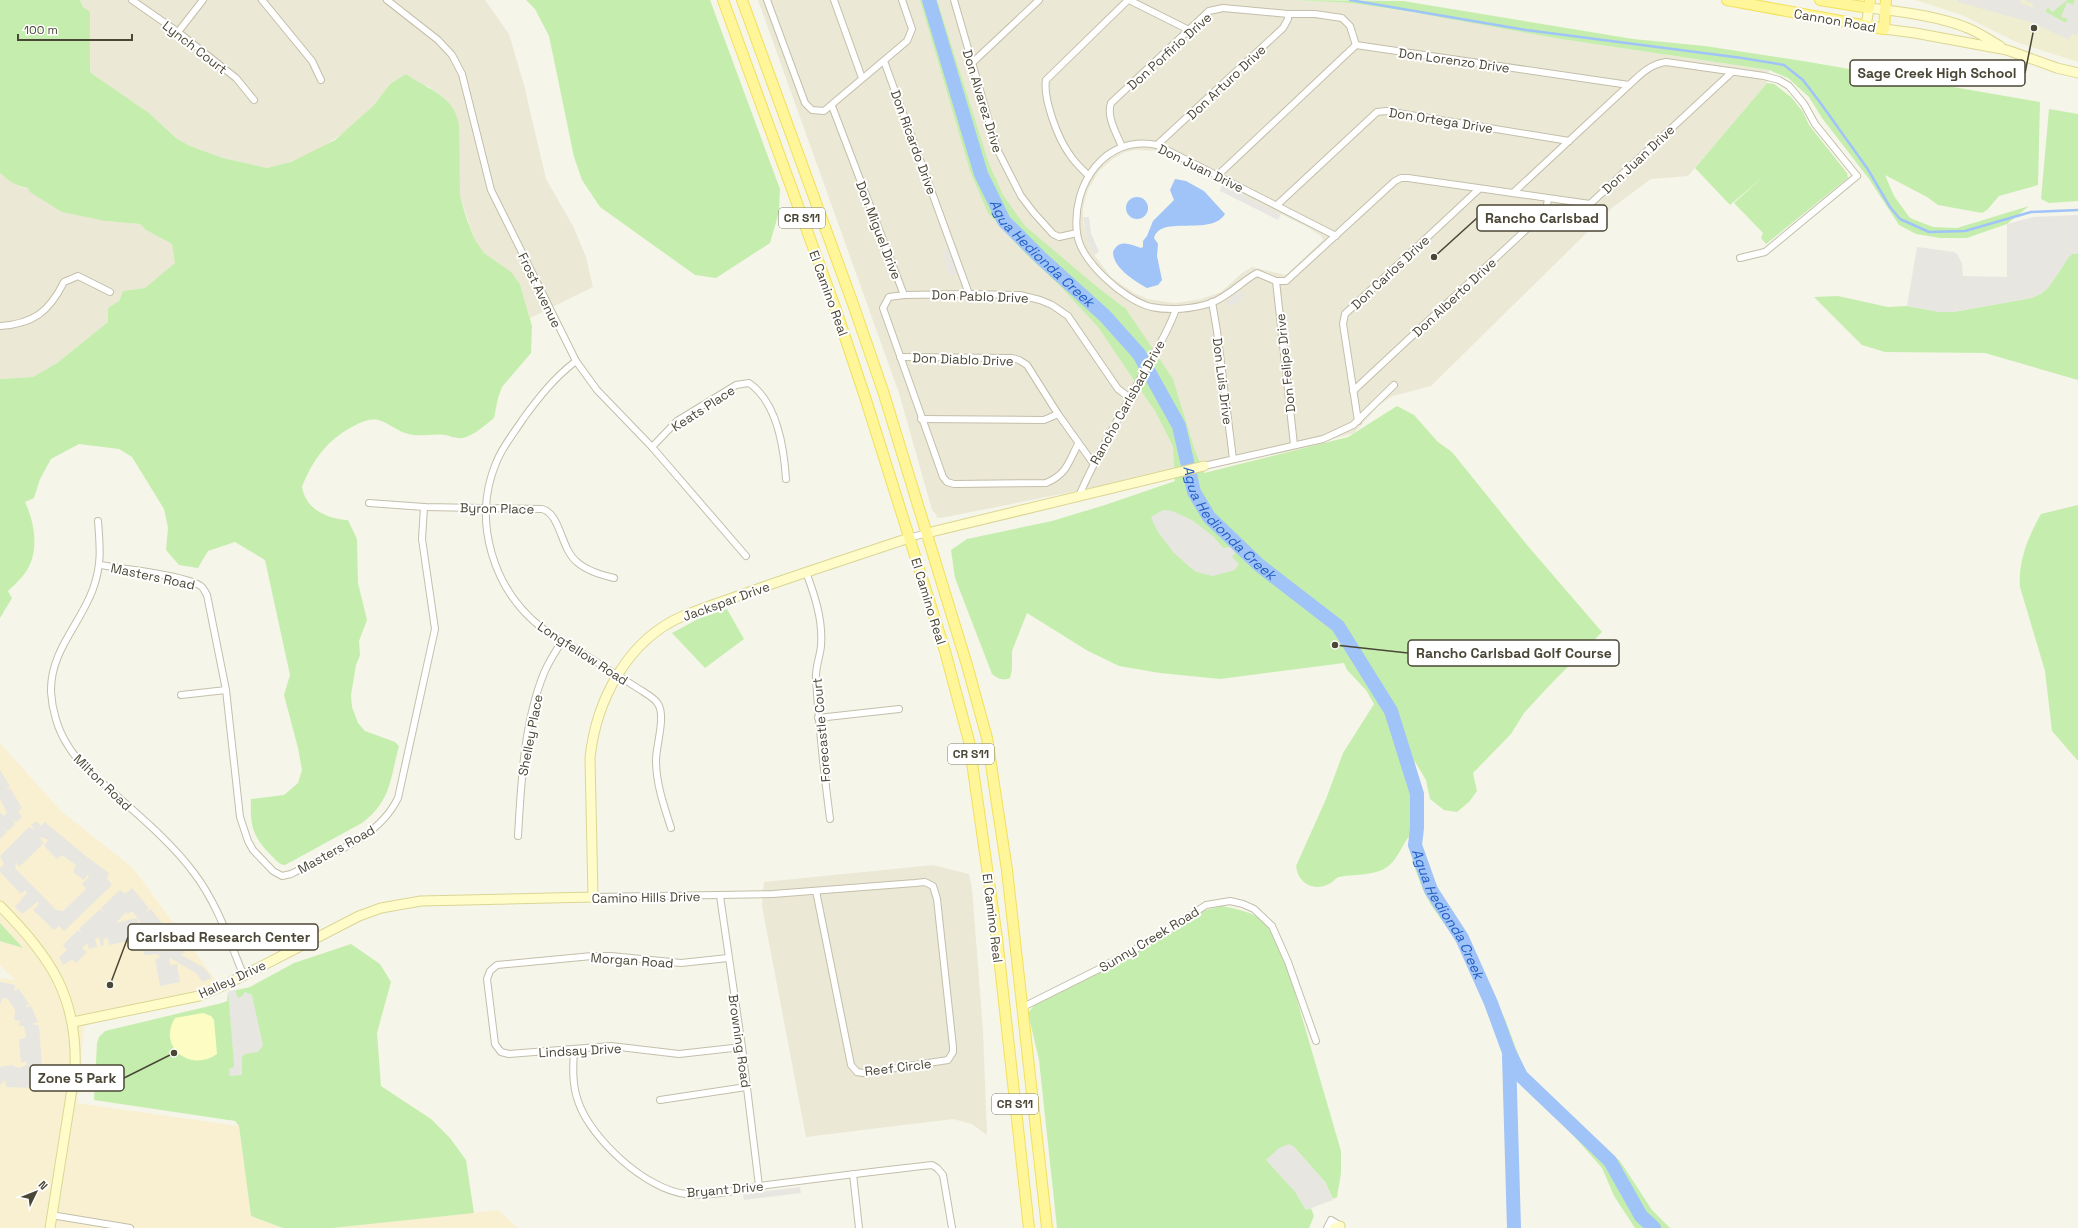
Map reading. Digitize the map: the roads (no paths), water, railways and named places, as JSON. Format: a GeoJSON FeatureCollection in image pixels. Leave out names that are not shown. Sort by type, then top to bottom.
{"type":"FeatureCollection","features":[{"type":"Feature","properties":{"kind":"main road","name":"El Camino Real"},"geometry":{"type":"LineString","coordinates":[[723,0],[836,310],[945,651],[970,748],[997,938],[1029,1228]]}},
{"type":"Feature","properties":{"kind":"main road","name":"El Camino Real"},"geometry":{"type":"LineString","coordinates":[[742,0],[853,304],[927,533],[987,738],[1007,870],[1047,1228]]}},
{"type":"Feature","properties":{"kind":"main road","name":"Cannon Road"},"geometry":{"type":"LineString","coordinates":[[1728,0],[1884,29]]}},
{"type":"Feature","properties":{"kind":"main road","name":"Cannon Road"},"geometry":{"type":"LineString","coordinates":[[1820,0],[1869,4]]}},
{"type":"Feature","properties":{"kind":"main road"},"geometry":{"type":"LineString","coordinates":[[1884,29],[1886,5]]}},
{"type":"Feature","properties":{"kind":"street","name":"Lynch Court"},"geometry":{"type":"LineString","coordinates":[[132,0],[178,32],[236,78],[254,100]]}},
{"type":"Feature","properties":{"kind":"street"},"geometry":{"type":"LineString","coordinates":[[178,32],[203,0]]}},
{"type":"Feature","properties":{"kind":"street"},"geometry":{"type":"LineString","coordinates":[[262,0],[312,61],[321,80]]}},
{"type":"Feature","properties":{"kind":"street","name":"Frost Avenue"},"geometry":{"type":"LineString","coordinates":[[387,0],[438,40],[452,55],[462,74],[491,190],[576,362],[597,390],[652,447],[746,556]]}},
{"type":"Feature","properties":{"kind":"street"},"geometry":{"type":"LineString","coordinates":[[767,0],[805,103],[812,110],[824,111],[832,106],[862,78],[907,41],[912,29],[902,0]]}},
{"type":"Feature","properties":{"kind":"street"},"geometry":{"type":"LineString","coordinates":[[834,0],[862,78]]}},
{"type":"Feature","properties":{"kind":"street","name":"Don Alvarez Drive"},"geometry":{"type":"LineString","coordinates":[[954,0],[997,149],[1022,196],[1034,213],[1053,234],[1059,237],[1077,233]]}},
{"type":"Feature","properties":{"kind":"street"},"geometry":{"type":"LineString","coordinates":[[972,63],[1039,0]]}},
{"type":"Feature","properties":{"kind":"street"},"geometry":{"type":"LineString","coordinates":[[1088,176],[1069,155],[1055,125],[1044,90],[1046,80],[1128,0],[1189,30]]}},
{"type":"Feature","properties":{"kind":"street"},"geometry":{"type":"LineString","coordinates":[[1866,26],[1869,4]]}},
{"type":"Feature","properties":{"kind":"street","name":"Cannon Road"},"geometry":{"type":"LineString","coordinates":[[1869,4],[1886,5],[1966,27],[2007,50]]}},
{"type":"Feature","properties":{"kind":"street","name":"Don Porfirio Drive"},"geometry":{"type":"LineString","coordinates":[[1122,147],[1110,115],[1109,110],[1111,103],[1209,11],[1223,8],[1288,14],[1315,14],[1342,18],[1350,26],[1356,45]]}},
{"type":"Feature","properties":{"kind":"street","name":"Don Arturo Drive"},"geometry":{"type":"LineString","coordinates":[[1157,146],[1283,28],[1288,18],[1288,14]]}},
{"type":"Feature","properties":{"kind":"street","name":"Cannon Road"},"geometry":{"type":"LineString","coordinates":[[1884,29],[2007,50]]}},
{"type":"Feature","properties":{"kind":"street"},"geometry":{"type":"LineString","coordinates":[[1218,175],[1356,45]]}},
{"type":"Feature","properties":{"kind":"street","name":"Don Lorenzo Drive"},"geometry":{"type":"LineString","coordinates":[[1356,45],[1629,85]]}},
{"type":"Feature","properties":{"kind":"street"},"geometry":{"type":"LineString","coordinates":[[2007,50],[2057,68],[2078,73]]}},
{"type":"Feature","properties":{"kind":"street","name":"Don Ricardo Drive"},"geometry":{"type":"LineString","coordinates":[[884,61],[969,294]]}},
{"type":"Feature","properties":{"kind":"street"},"geometry":{"type":"LineString","coordinates":[[1513,193],[1650,66],[1666,62],[1764,76],[1779,80],[1789,86],[1804,104],[1815,124],[1857,176],[1765,252],[1740,258]]}},
{"type":"Feature","properties":{"kind":"street","name":"Don Juan Drive"},"geometry":{"type":"LineString","coordinates":[[1336,236],[1218,175],[1157,146],[1134,144],[1122,147],[1109,154],[1088,176],[1082,187],[1078,200],[1077,233],[1083,250],[1111,283],[1132,298],[1151,307],[1176,309],[1193,308],[1212,302],[1229,294],[1246,279],[1257,273],[1276,281],[1286,281],[1336,236],[1395,181],[1401,178],[1590,204],[1732,72]]}},
{"type":"Feature","properties":{"kind":"street","name":"Don Miguel Drive"},"geometry":{"type":"LineString","coordinates":[[832,106],[904,294],[889,297],[883,308],[921,419],[943,477],[947,482],[954,484],[1046,483],[1058,478],[1063,473],[1078,444]]}},
{"type":"Feature","properties":{"kind":"street","name":"Don Ortega Drive"},"geometry":{"type":"LineString","coordinates":[[1277,205],[1377,112],[1386,111],[1569,141]]}},
{"type":"Feature","properties":{"kind":"street","name":"Don Carlos Drive"},"geometry":{"type":"LineString","coordinates":[[1358,421],[1343,324],[1345,314],[1479,189]]}},
{"type":"Feature","properties":{"kind":"street","name":"Don Alberto Drive"},"geometry":{"type":"LineString","coordinates":[[1353,391],[1546,211],[1548,199]]}},
{"type":"Feature","properties":{"kind":"street"},"geometry":{"type":"LineString","coordinates":[[0,326],[16,325],[35,319],[55,300],[64,282],[78,276],[110,292]]}},
{"type":"Feature","properties":{"kind":"street","name":"Don Felipe Drive"},"geometry":{"type":"LineString","coordinates":[[1276,281],[1294,445]]}},
{"type":"Feature","properties":{"kind":"street","name":"Don Pablo Drive"},"geometry":{"type":"LineString","coordinates":[[904,294],[1020,295],[1052,305],[1068,316],[1118,389],[1130,398]]}},
{"type":"Feature","properties":{"kind":"street","name":"Don Luis Drive"},"geometry":{"type":"LineString","coordinates":[[1212,302],[1233,459]]}},
{"type":"Feature","properties":{"kind":"street","name":"Rancho Carlsbad Drive"},"geometry":{"type":"LineString","coordinates":[[1079,496],[1093,463],[1155,352],[1176,309]]}},
{"type":"Feature","properties":{"kind":"street","name":"Don Diablo Drive"},"geometry":{"type":"LineString","coordinates":[[900,357],[1019,360],[1027,365],[1078,444],[1093,463]]}},
{"type":"Feature","properties":{"kind":"street","name":"Longfellow Road"},"geometry":{"type":"LineString","coordinates":[[576,362],[551,382],[503,449],[492,474],[486,509],[488,540],[495,565],[504,585],[515,602],[537,623],[618,675],[658,703],[661,711],[656,760],[660,792],[671,828]]}},
{"type":"Feature","properties":{"kind":"street","name":"Keats Place"},"geometry":{"type":"LineString","coordinates":[[652,447],[677,421],[736,385],[749,383],[758,389],[772,412],[784,458],[786,479]]}},
{"type":"Feature","properties":{"kind":"street"},"geometry":{"type":"LineString","coordinates":[[910,538],[1168,474],[1323,439],[1353,425],[1394,385]]}},
{"type":"Feature","properties":{"kind":"street"},"geometry":{"type":"LineString","coordinates":[[921,419],[1044,420],[1058,414]]}},
{"type":"Feature","properties":{"kind":"street","name":"Byron Place"},"geometry":{"type":"LineString","coordinates":[[369,503],[424,507],[542,509],[549,511],[555,517],[563,544],[576,562],[595,572],[614,578]]}},
{"type":"Feature","properties":{"kind":"street","name":"Masters Road"},"geometry":{"type":"LineString","coordinates":[[100,565],[135,570],[192,582],[201,586],[207,595],[226,690],[240,817],[248,841],[253,850],[273,871],[282,876],[291,874],[369,834],[392,810],[398,798],[434,629],[422,539],[424,507]]}},
{"type":"Feature","properties":{"kind":"street","name":"Milton Road"},"geometry":{"type":"LineString","coordinates":[[98,521],[101,554],[100,565],[92,591],[63,644],[56,662],[51,692],[57,724],[67,744],[79,761],[166,842],[195,874],[218,914],[243,974]]}},
{"type":"Feature","properties":{"kind":"street","name":"Jackspar Drive"},"geometry":{"type":"LineString","coordinates":[[593,897],[591,744],[600,710],[625,662],[644,642],[682,616],[806,572],[910,538]]}},
{"type":"Feature","properties":{"kind":"street","name":"Forecastle Court"},"geometry":{"type":"LineString","coordinates":[[806,572],[816,600],[820,623],[821,646],[816,675],[818,718],[830,819]]}},
{"type":"Feature","properties":{"kind":"street","name":"Shelley Place"},"geometry":{"type":"LineString","coordinates":[[518,836],[521,768],[537,694],[544,672],[562,640]]}},
{"type":"Feature","properties":{"kind":"street"},"geometry":{"type":"LineString","coordinates":[[181,695],[226,690]]}},
{"type":"Feature","properties":{"kind":"street"},"geometry":{"type":"LineString","coordinates":[[818,718],[899,709]]}},
{"type":"Feature","properties":{"kind":"street","name":"Camino Hills Drive"},"geometry":{"type":"LineString","coordinates":[[359,916],[381,908],[421,900],[720,896],[925,882],[933,886]]}},
{"type":"Feature","properties":{"kind":"street","name":"Reef Circle"},"geometry":{"type":"LineString","coordinates":[[816,890],[851,1065],[858,1072],[863,1073],[943,1062],[948,1060],[953,1052],[937,899],[933,886]]}},
{"type":"Feature","properties":{"kind":"street","name":"Browning Road"},"geometry":{"type":"LineString","coordinates":[[720,896],[742,1047],[759,1186]]}},
{"type":"Feature","properties":{"kind":"street","name":"Sunny Creek Road"},"geometry":{"type":"LineString","coordinates":[[1023,1007],[1159,936],[1206,905],[1230,901],[1243,904],[1254,909],[1272,926],[1288,962],[1316,1041]]}},
{"type":"Feature","properties":{"kind":"street"},"geometry":{"type":"LineString","coordinates":[[0,906],[24,931],[53,969],[60,983],[72,1022],[76,1046],[75,1070],[50,1228]]}},
{"type":"Feature","properties":{"kind":"street","name":"Halley Drive"},"geometry":{"type":"LineString","coordinates":[[72,1022],[199,996],[359,916]]}},
{"type":"Feature","properties":{"kind":"street","name":"Morgan Road"},"geometry":{"type":"LineString","coordinates":[[490,971],[497,965],[592,956],[611,956],[682,964],[728,958]]}},
{"type":"Feature","properties":{"kind":"street","name":"Lindsay Drive"},"geometry":{"type":"LineString","coordinates":[[490,971],[487,979],[495,1044],[501,1052],[509,1054],[611,1046],[679,1054],[742,1047]]}},
{"type":"Feature","properties":{"kind":"street","name":"Bryant Drive"},"geometry":{"type":"LineString","coordinates":[[574,1050],[574,1084],[584,1115],[599,1136],[640,1175],[664,1189],[685,1194],[727,1191],[932,1165],[943,1175],[952,1228]]}},
{"type":"Feature","properties":{"kind":"street"},"geometry":{"type":"LineString","coordinates":[[660,1100],[746,1087]]}},
{"type":"Feature","properties":{"kind":"street"},"geometry":{"type":"LineString","coordinates":[[853,1174],[859,1228]]}},
{"type":"Feature","properties":{"kind":"street"},"geometry":{"type":"LineString","coordinates":[[51,1215],[130,1228]]}},
{"type":"Feature","properties":{"kind":"street"},"geometry":{"type":"LineString","coordinates":[[1327,1228],[1330,1220],[1338,1227]]}},
{"type":"Feature","properties":{"kind":"water"},"geometry":{"type":"Polygon","coordinates":[[[1175,179],[1186,181],[1204,191],[1225,214],[1218,221],[1209,224],[1166,227],[1158,231],[1154,238],[1158,244],[1157,256],[1162,280],[1158,285],[1147,288],[1131,278],[1121,269],[1114,258],[1113,252],[1118,245],[1122,244],[1129,244],[1141,248],[1143,247],[1143,241],[1147,236],[1153,221],[1174,200],[1170,190],[1175,179]]]}},
{"type":"Feature","properties":{"kind":"water"},"geometry":{"type":"Polygon","coordinates":[[[1137,197],[1145,200],[1148,208],[1145,216],[1137,219],[1129,216],[1126,208],[1129,200],[1137,197]]]}},
{"type":"Feature","properties":{"kind":"waterway","name":"Agua Hedionda Creek"},"geometry":{"type":"LineString","coordinates":[[929,0],[981,174],[1004,221],[1041,258],[1105,316],[1139,354],[1179,426],[1194,492],[1209,517],[1259,565],[1338,626],[1391,711],[1417,794],[1417,828],[1415,845],[1431,890],[1462,938],[1491,1003],[1509,1052],[1521,1076],[1610,1161],[1641,1216],[1654,1228]]}},
{"type":"Feature","properties":{"kind":"waterway"},"geometry":{"type":"LineString","coordinates":[[1350,0],[1526,30],[1742,58],[1784,65],[1803,80],[1819,101],[1867,168],[1890,207],[1900,219],[1929,232],[1965,231],[2031,212],[2078,210]]}},
{"type":"Feature","properties":{"kind":"waterway","name":"Agua Hedionda Creek"},"geometry":{"type":"LineString","coordinates":[[1509,1056],[1514,1228]]}},
{"type":"Feature","properties":{"kind":"place","name":"Sage Creek High School"},"geometry":{"type":"Point","coordinates":[2034,28]}},
{"type":"Feature","properties":{"kind":"place","name":"Rancho Carlsbad"},"geometry":{"type":"Point","coordinates":[1434,257]}},
{"type":"Feature","properties":{"kind":"place","name":"Rancho Carlsbad Golf Course"},"geometry":{"type":"Point","coordinates":[1335,645]}},
{"type":"Feature","properties":{"kind":"place","name":"Carlsbad Research Center"},"geometry":{"type":"Point","coordinates":[110,985]}},
{"type":"Feature","properties":{"kind":"place","name":"Zone 5 Park"},"geometry":{"type":"Point","coordinates":[174,1053]}}]}
